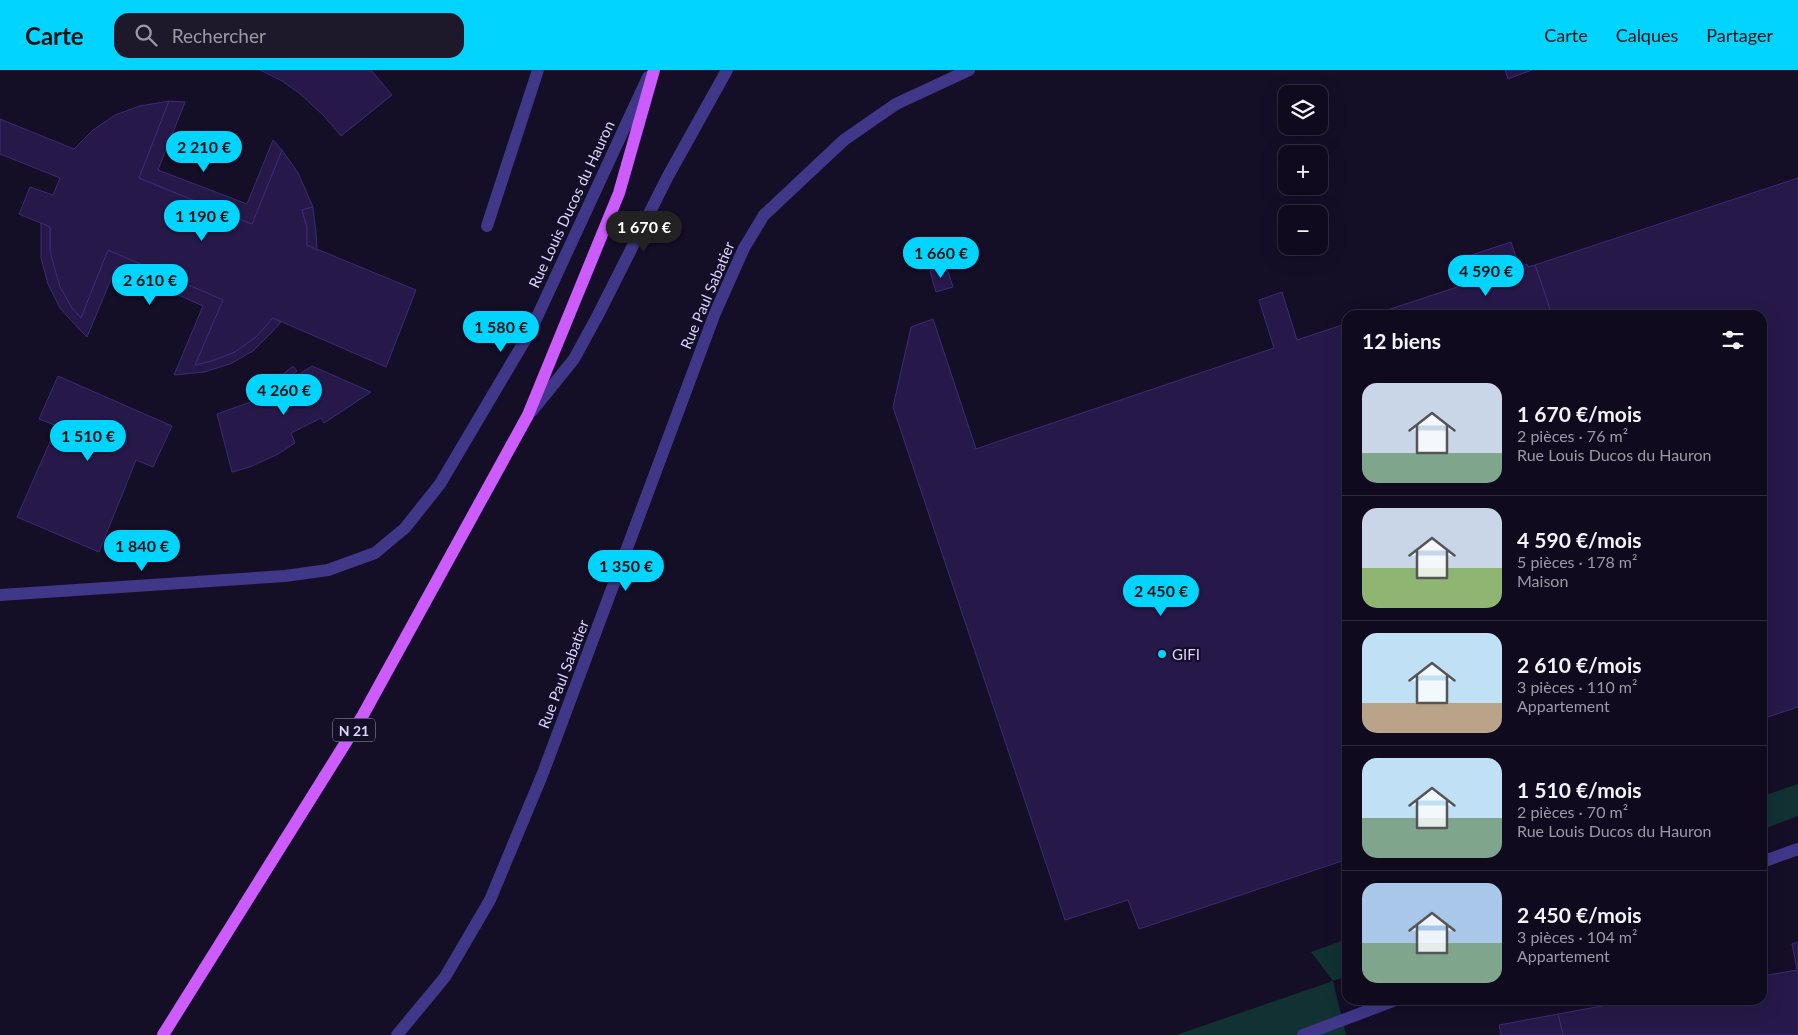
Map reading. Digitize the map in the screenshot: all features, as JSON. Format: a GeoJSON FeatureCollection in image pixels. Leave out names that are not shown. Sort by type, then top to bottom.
{"type":"FeatureCollection","features":[{"type":"Feature","properties":{"kind":"main road","name":"N 21"},"geometry":{"type":"LineString","coordinates":[[163,1035],[364,715],[528,414],[619,193],[653,70]]}},
{"type":"Feature","properties":{"kind":"street"},"geometry":{"type":"LineString","coordinates":[[487,226],[538,70]]}},
{"type":"Feature","properties":{"kind":"street","name":"Rue Louis Ducos du Hauron"},"geometry":{"type":"LineString","coordinates":[[0,595],[285,576],[328,570],[376,553],[405,528],[440,484],[531,330],[653,70]]}},
{"type":"Feature","properties":{"kind":"street"},"geometry":{"type":"LineString","coordinates":[[528,414],[574,359],[668,176],[727,70]]}},
{"type":"Feature","properties":{"kind":"street","name":"Rue Paul Sabatier"},"geometry":{"type":"LineString","coordinates":[[397,1035],[445,977],[490,900],[543,773],[715,313],[744,248],[764,215],[844,140],[896,104],[969,70]]}},
{"type":"Feature","properties":{"kind":"street"},"geometry":{"type":"LineString","coordinates":[[1767,860],[1798,849]]}},
{"type":"Feature","properties":{"kind":"street"},"geometry":{"type":"LineString","coordinates":[[1303,1035],[1383,1005]]}},
{"type":"Feature","properties":{"kind":"green space"},"geometry":{"type":"Polygon","coordinates":[[[1798,784],[1798,816],[1767,828],[1767,795],[1798,784]]]}},
{"type":"Feature","properties":{"kind":"green space"},"geometry":{"type":"Polygon","coordinates":[[[1342,941],[1342,978],[1333,981],[1311,952],[1342,941]]]}},
{"type":"Feature","properties":{"kind":"green space"},"geometry":{"type":"Polygon","coordinates":[[[1333,981],[1346,1035],[1176,1035],[1333,981]]]}},
{"type":"Feature","properties":{"kind":"building"},"geometry":{"type":"Polygon","coordinates":[[[260,70],[371,70],[392,95],[341,136],[323,115],[299,93],[282,81],[260,70]]]}},
{"type":"Feature","properties":{"kind":"building"},"geometry":{"type":"Polygon","coordinates":[[[1505,70],[1532,70],[1508,79],[1505,70]]]}},
{"type":"Feature","properties":{"kind":"building"},"geometry":{"type":"Polygon","coordinates":[[[169,101],[139,178],[252,224],[282,150],[298,173],[313,207],[302,210],[307,227],[307,245],[416,290],[386,367],[273,318],[256,337],[235,352],[195,365],[223,300],[108,250],[81,318],[72,308],[60,287],[52,263],[50,227],[19,214],[30,187],[53,195],[60,178],[0,154],[0,119],[74,149],[93,130],[115,115],[140,106],[169,101]]]}},
{"type":"Feature","properties":{"kind":"building"},"geometry":{"type":"Polygon","coordinates":[[[169,101],[185,102],[158,170],[247,204],[273,140],[282,150],[252,224],[139,178],[169,101]]]}},
{"type":"Feature","properties":{"kind":"building"},"geometry":{"type":"Polygon","coordinates":[[[1798,178],[1798,707],[1767,717],[1767,310],[1550,310],[1535,265],[1798,178]]]}},
{"type":"Feature","properties":{"kind":"building"},"geometry":{"type":"Polygon","coordinates":[[[313,207],[317,250],[307,245],[307,227],[302,210],[313,207]]]}},
{"type":"Feature","properties":{"kind":"building"},"geometry":{"type":"Polygon","coordinates":[[[41,223],[50,227],[50,251],[60,287],[72,308],[81,318],[108,250],[223,300],[195,365],[235,352],[256,337],[273,318],[281,322],[253,351],[230,364],[204,372],[174,375],[203,306],[116,267],[87,337],[60,308],[48,284],[41,258],[41,223]]]}},
{"type":"Feature","properties":{"kind":"building"},"geometry":{"type":"Polygon","coordinates":[[[1511,242],[1519,266],[1458,287],[1450,262],[1511,242]]]}},
{"type":"Feature","properties":{"kind":"building"},"geometry":{"type":"Polygon","coordinates":[[[1527,264],[1528,267],[1535,265],[1550,310],[1387,310],[1527,264]]]}},
{"type":"Feature","properties":{"kind":"building"},"geometry":{"type":"Polygon","coordinates":[[[946,265],[953,287],[936,292],[930,271],[946,265]]]}},
{"type":"Feature","properties":{"kind":"building","name":"GIFI"},"geometry":{"type":"Polygon","coordinates":[[[1282,292],[1297,340],[1342,325],[1342,861],[1139,929],[1128,900],[1065,920],[893,407],[911,327],[933,319],[976,449],[1274,348],[1259,300],[1282,292]]]}},
{"type":"Feature","properties":{"kind":"building"},"geometry":{"type":"Polygon","coordinates":[[[293,366],[297,371],[285,382],[254,401],[251,396],[271,384],[293,366]]]}},
{"type":"Feature","properties":{"kind":"building"},"geometry":{"type":"Polygon","coordinates":[[[312,366],[371,392],[324,423],[321,418],[291,433],[295,443],[278,454],[250,467],[232,472],[217,414],[256,400],[272,391],[290,377],[291,379],[312,366]]]}},
{"type":"Feature","properties":{"kind":"building"},"geometry":{"type":"Polygon","coordinates":[[[58,376],[172,426],[153,467],[136,460],[99,552],[17,517],[57,426],[39,419],[58,376]]]}},
{"type":"Feature","properties":{"kind":"building"},"geometry":{"type":"Polygon","coordinates":[[[1798,942],[1798,1035],[1563,1035],[1558,1014],[1608,1005],[1767,1005],[1767,975],[1797,970],[1792,944],[1798,942]]]}},
{"type":"Feature","properties":{"kind":"building"},"geometry":{"type":"Polygon","coordinates":[[[1558,1014],[1563,1035],[1501,1035],[1499,1025],[1558,1014]]]}},
{"type":"Feature","properties":{"kind":"place","name":"GIFI"},"geometry":{"type":"Point","coordinates":[1162,654]}}]}
